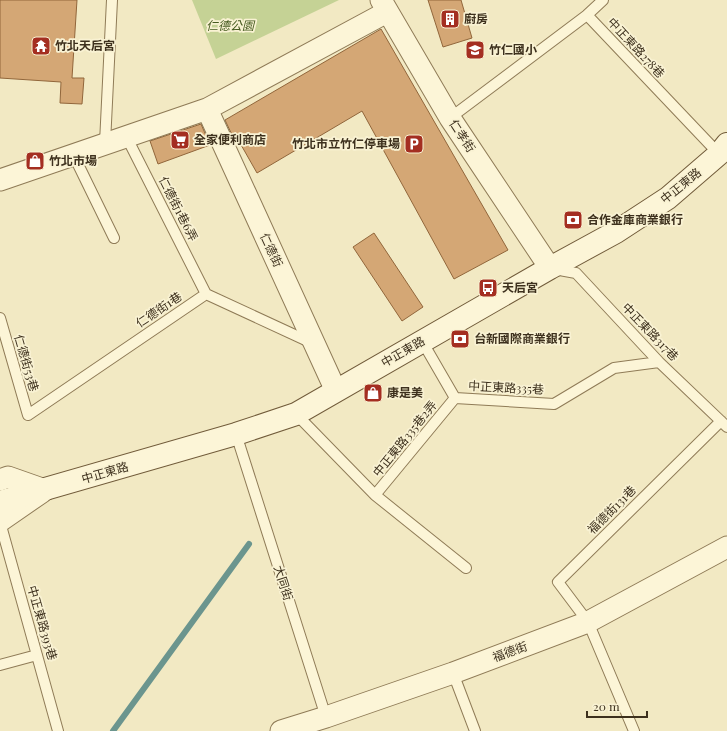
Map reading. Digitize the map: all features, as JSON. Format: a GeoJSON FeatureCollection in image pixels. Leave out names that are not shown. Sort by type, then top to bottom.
{"type":"FeatureCollection","features":[{"type":"Feature","properties":{"kind":"main road","name":"中正東路"},"geometry":{"type":"LineString","coordinates":[[45,490],[236,434],[296,414],[550,268],[616,232],[668,198],[723,149]]}},
{"type":"Feature","properties":{"kind":"main road"},"geometry":{"type":"LineString","coordinates":[[0,502],[45,490]]}},
{"type":"Feature","properties":{"kind":"street"},"geometry":{"type":"LineString","coordinates":[[0,180],[207,109],[384,6]]}},
{"type":"Feature","properties":{"kind":"street","name":"仁孝街"},"geometry":{"type":"LineString","coordinates":[[384,6],[450,118],[550,268]]}},
{"type":"Feature","properties":{"kind":"street","name":"仁德街"},"geometry":{"type":"LineString","coordinates":[[207,109],[336,391]]}},
{"type":"Feature","properties":{"kind":"street"},"geometry":{"type":"LineString","coordinates":[[0,480],[8,477],[45,490]]}},
{"type":"Feature","properties":{"kind":"street","name":"中正東路"},"geometry":{"type":"LineString","coordinates":[[0,522],[45,490]]}},
{"type":"Feature","properties":{"kind":"street","name":"福德街"},"geometry":{"type":"LineString","coordinates":[[281,731],[328,724],[453,673],[588,622],[727,547]]}},
{"type":"Feature","properties":{"kind":"lane"},"geometry":{"type":"LineString","coordinates":[[105,143],[112,0]]}},
{"type":"Feature","properties":{"kind":"lane"},"geometry":{"type":"LineString","coordinates":[[450,118],[587,15],[603,0]]}},
{"type":"Feature","properties":{"kind":"lane","name":"中正東路278巷"},"geometry":{"type":"LineString","coordinates":[[587,15],[723,149]]}},
{"type":"Feature","properties":{"kind":"lane","name":"仁德街1巷6弄"},"geometry":{"type":"LineString","coordinates":[[126,136],[206,294]]}},
{"type":"Feature","properties":{"kind":"lane"},"geometry":{"type":"LineString","coordinates":[[73,154],[114,238]]}},
{"type":"Feature","properties":{"kind":"lane","name":"中正東路317巷"},"geometry":{"type":"LineString","coordinates":[[550,268],[576,273],[659,362],[724,424]]}},
{"type":"Feature","properties":{"kind":"lane"},"geometry":{"type":"LineString","coordinates":[[206,294],[314,344]]}},
{"type":"Feature","properties":{"kind":"lane","name":"仁德街1巷"},"geometry":{"type":"LineString","coordinates":[[28,415],[206,294]]}},
{"type":"Feature","properties":{"kind":"lane","name":"仁德街53巷"},"geometry":{"type":"LineString","coordinates":[[0,318],[28,415]]}},
{"type":"Feature","properties":{"kind":"lane","name":"中正東路335巷"},"geometry":{"type":"LineString","coordinates":[[422,341],[455,398],[554,404],[614,368],[659,362]]}},
{"type":"Feature","properties":{"kind":"lane","name":"中正東路335巷2弄"},"geometry":{"type":"LineString","coordinates":[[375,496],[455,398]]}},
{"type":"Feature","properties":{"kind":"lane","name":"中正東路335巷2弄"},"geometry":{"type":"LineString","coordinates":[[296,414],[375,496],[466,568]]}},
{"type":"Feature","properties":{"kind":"lane","name":"福德街131巷"},"geometry":{"type":"LineString","coordinates":[[588,622],[558,582],[724,424]]}},
{"type":"Feature","properties":{"kind":"lane","name":"大同街"},"geometry":{"type":"LineString","coordinates":[[236,434],[328,724]]}},
{"type":"Feature","properties":{"kind":"lane","name":"中正東路393巷"},"geometry":{"type":"LineString","coordinates":[[0,522],[58,731]]}},
{"type":"Feature","properties":{"kind":"lane"},"geometry":{"type":"LineString","coordinates":[[588,622],[634,731]]}},
{"type":"Feature","properties":{"kind":"lane"},"geometry":{"type":"LineString","coordinates":[[0,665],[37,655]]}},
{"type":"Feature","properties":{"kind":"lane"},"geometry":{"type":"LineString","coordinates":[[453,673],[475,731]]}},
{"type":"Feature","properties":{"kind":"green space","name":"仁德公園"},"geometry":{"type":"Polygon","coordinates":[[[192,0],[339,0],[216,59],[192,0]]]}},
{"type":"Feature","properties":{"kind":"building","name":"竹北天后宮"},"geometry":{"type":"Polygon","coordinates":[[[0,0],[77,0],[72,78],[84,78],[82,104],[60,103],[61,82],[0,78],[0,0]]]}},
{"type":"Feature","properties":{"kind":"building","name":"廚房"},"geometry":{"type":"Polygon","coordinates":[[[428,0],[461,0],[472,38],[443,47],[428,0]]]}},
{"type":"Feature","properties":{"kind":"building","name":"竹北市立竹仁停車場"},"geometry":{"type":"Polygon","coordinates":[[[381,29],[508,250],[454,279],[362,111],[257,173],[236,136],[233,137],[225,120],[381,29]]]}},
{"type":"Feature","properties":{"kind":"building","name":"全家便利商店"},"geometry":{"type":"Polygon","coordinates":[[[201,124],[210,145],[158,164],[150,141],[201,124]]]}},
{"type":"Feature","properties":{"kind":"building"},"geometry":{"type":"Polygon","coordinates":[[[374,233],[423,307],[402,321],[353,247],[374,233]]]}},
{"type":"Feature","properties":{"kind":"waterway"},"geometry":{"type":"LineString","coordinates":[[113,731],[249,544]]}},
{"type":"Feature","properties":{"kind":"place","name":"廚房"},"geometry":{"type":"Point","coordinates":[450,19]}},
{"type":"Feature","properties":{"kind":"place","name":"竹北天后宮"},"geometry":{"type":"Point","coordinates":[41,46]}},
{"type":"Feature","properties":{"kind":"place","name":"竹仁國小"},"geometry":{"type":"Point","coordinates":[475,50]}},
{"type":"Feature","properties":{"kind":"place","name":"全家便利商店"},"geometry":{"type":"Point","coordinates":[180,140]}},
{"type":"Feature","properties":{"kind":"place","name":"竹北市立竹仁停車場"},"geometry":{"type":"Point","coordinates":[414,144]}},
{"type":"Feature","properties":{"kind":"place","name":"竹北市場"},"geometry":{"type":"Point","coordinates":[35,161]}},
{"type":"Feature","properties":{"kind":"place","name":"合作金庫商業銀行"},"geometry":{"type":"Point","coordinates":[573,220]}},
{"type":"Feature","properties":{"kind":"place","name":"天后宮"},"geometry":{"type":"Point","coordinates":[488,288]}},
{"type":"Feature","properties":{"kind":"place","name":"台新國際商業銀行"},"geometry":{"type":"Point","coordinates":[460,339]}},
{"type":"Feature","properties":{"kind":"place","name":"康是美"},"geometry":{"type":"Point","coordinates":[373,393]}}]}
